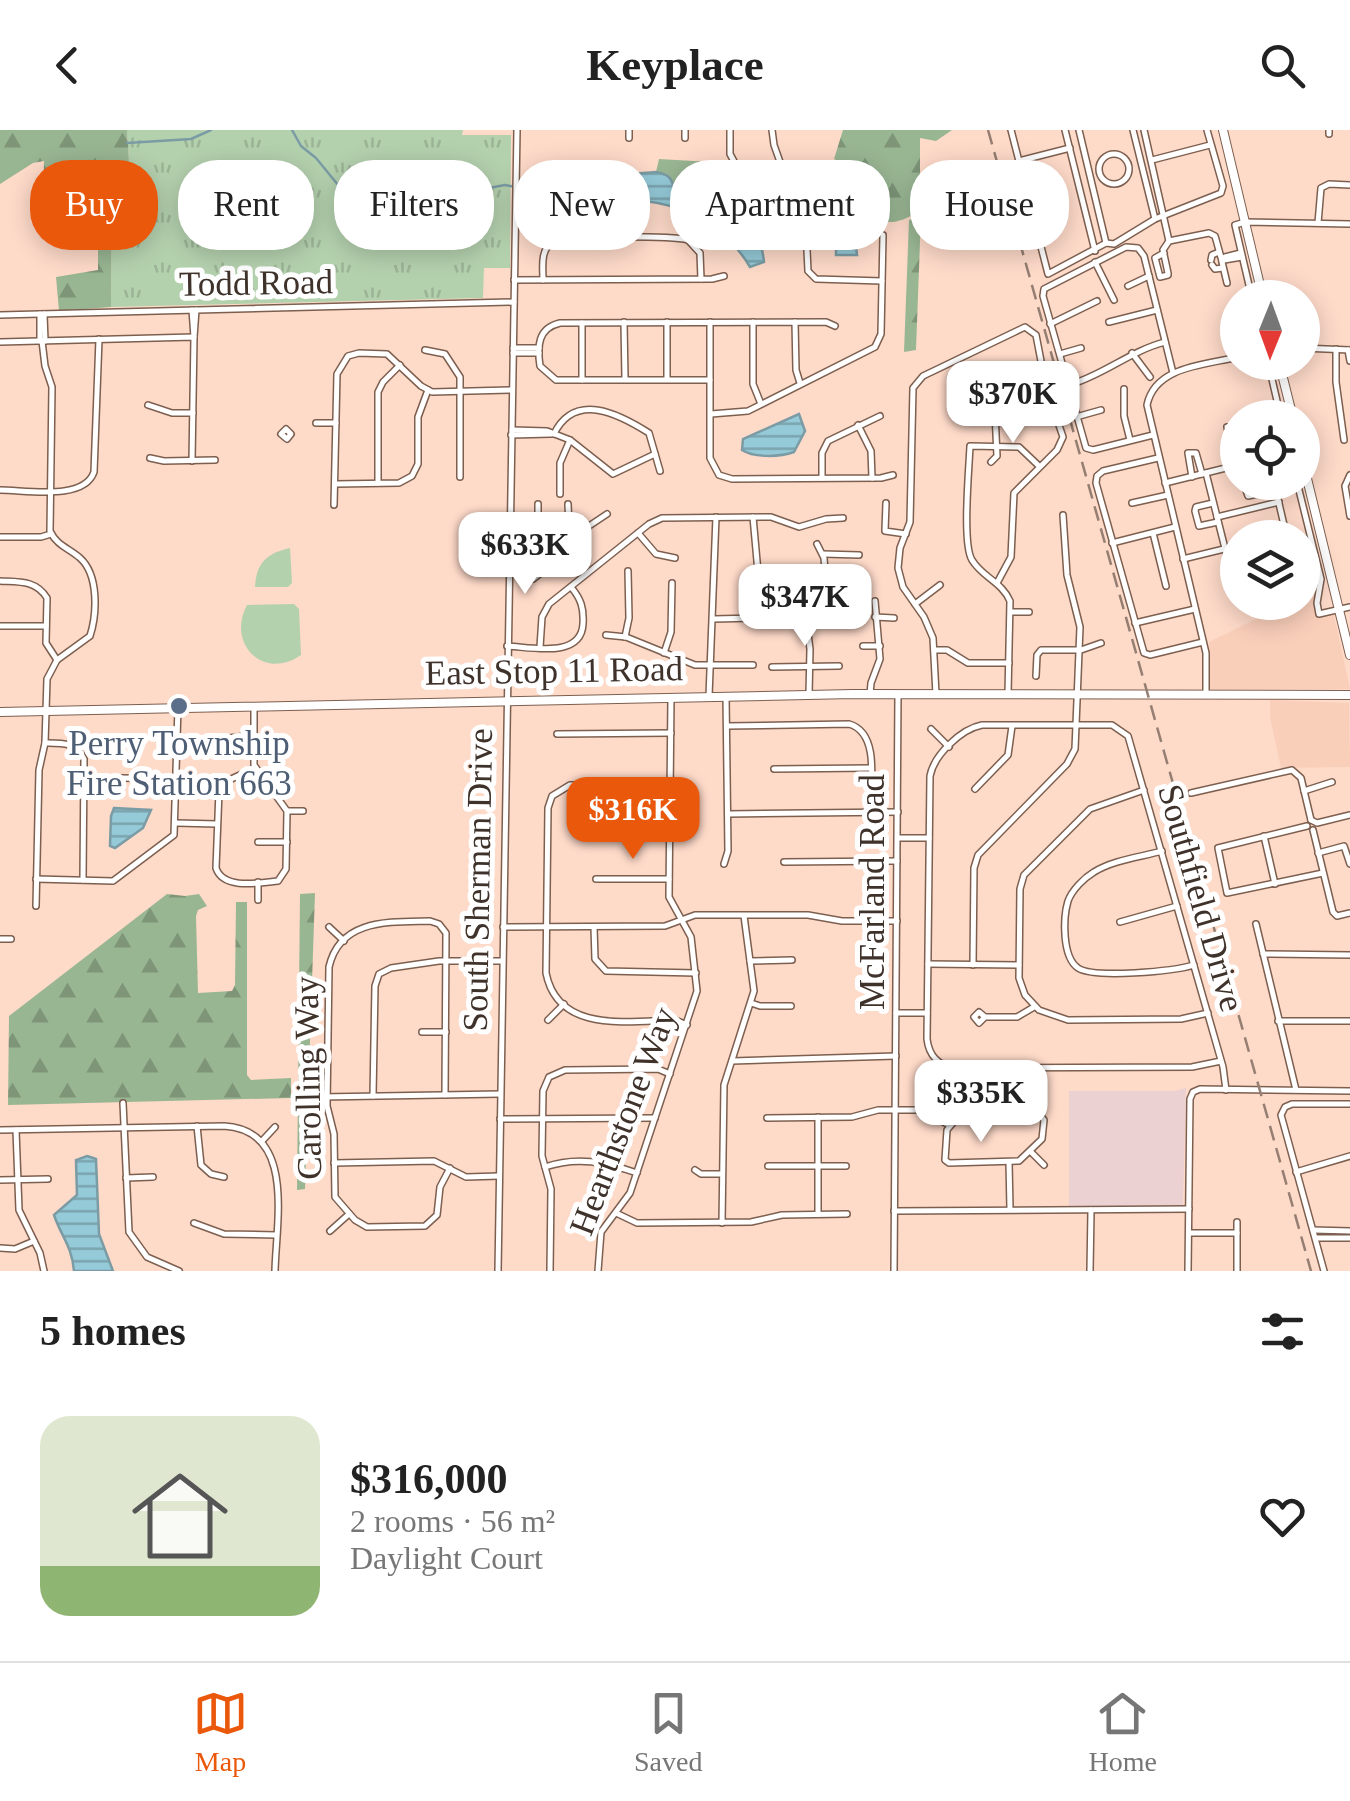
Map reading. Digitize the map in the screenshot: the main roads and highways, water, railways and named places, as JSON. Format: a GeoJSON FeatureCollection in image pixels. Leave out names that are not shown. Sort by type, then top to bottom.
{"type":"FeatureCollection","features":[{"type":"Feature","properties":{"kind":"main road"},"geometry":{"type":"LineString","coordinates":[[1223,130],[1260,280]]}},
{"type":"Feature","properties":{"kind":"main road"},"geometry":{"type":"LineString","coordinates":[[1312,500],[1350,654]]}},
{"type":"Feature","properties":{"kind":"main road","name":"East Stop 11 Road"},"geometry":{"type":"LineString","coordinates":[[0,712],[709,696],[1350,695]]}},
{"type":"Feature","properties":{"kind":"water"},"geometry":{"type":"Polygon","coordinates":[[[650,172],[670,180],[670,207],[650,202],[650,172]]]}},
{"type":"Feature","properties":{"kind":"water"},"geometry":{"type":"Polygon","coordinates":[[[737,250],[761,250],[764,262],[750,267],[737,250]]]}},
{"type":"Feature","properties":{"kind":"water"},"geometry":{"type":"Polygon","coordinates":[[[836,250],[856,250],[857,255],[836,255],[836,250]]]}},
{"type":"Feature","properties":{"kind":"water"},"geometry":{"type":"Polygon","coordinates":[[[799,414],[805,431],[794,452],[767,456],[742,450],[743,439],[799,414]]]}},
{"type":"Feature","properties":{"kind":"water"},"geometry":{"type":"Polygon","coordinates":[[[114,808],[151,810],[143,828],[115,848],[110,846],[114,808]]]}},
{"type":"Feature","properties":{"kind":"water"},"geometry":{"type":"Polygon","coordinates":[[[87,1156],[96,1159],[99,1234],[113,1271],[74,1271],[69,1248],[54,1215],[77,1195],[76,1160],[87,1156]]]}},
{"type":"Feature","properties":{"kind":"waterway"},"geometry":{"type":"LineString","coordinates":[[127,143],[191,139],[211,130]]}},
{"type":"Feature","properties":{"kind":"waterway"},"geometry":{"type":"LineString","coordinates":[[292,130],[301,146],[343,191],[371,200],[397,196],[419,201],[505,185],[514,187]]}},
{"type":"Feature","properties":{"kind":"railway"},"geometry":{"type":"LineString","coordinates":[[988,130],[1311,1271]]}},
{"type":"Feature","properties":{"kind":"place","name":"Perry Township Fire Station 663"},"geometry":{"type":"Point","coordinates":[179,706]}}]}
